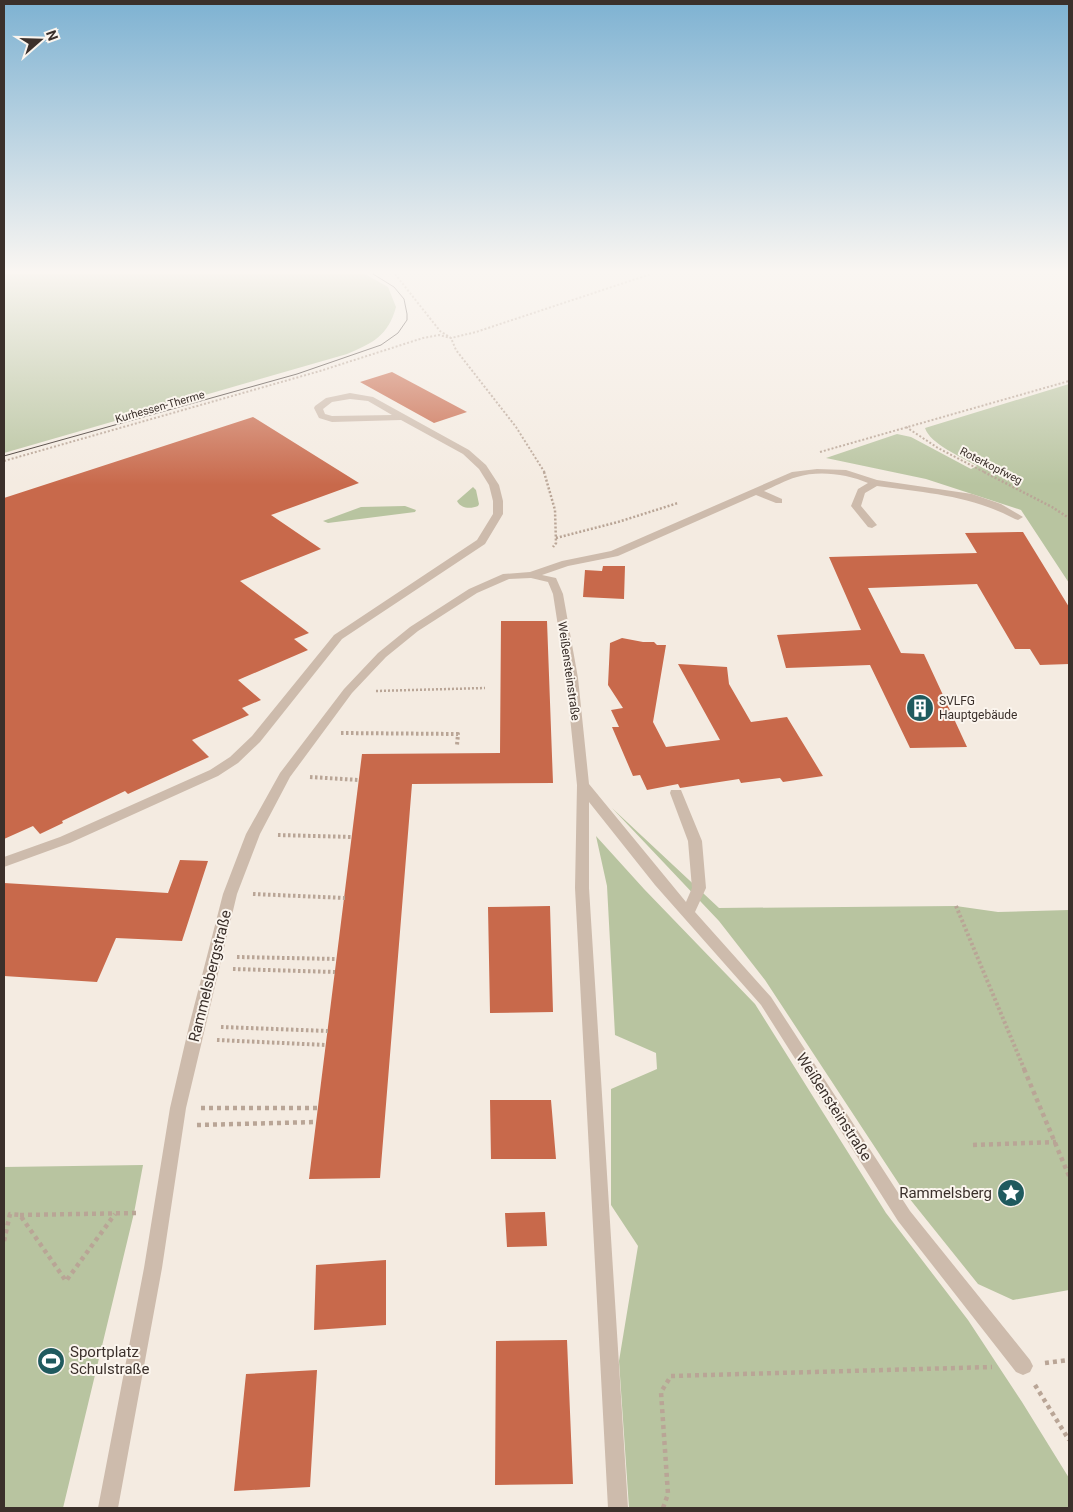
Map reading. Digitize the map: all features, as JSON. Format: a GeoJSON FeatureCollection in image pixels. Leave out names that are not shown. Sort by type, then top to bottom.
{"type":"FeatureCollection","features":[{"type":"Feature","properties":{"kind":"street"},"geometry":{"type":"LineString","coordinates":[[4,862],[65,840],[214,773],[234,760],[256,740],[338,637],[481,542],[498,514],[498,501],[494,485],[483,467],[466,452],[370,398],[350,396],[329,400],[318,408],[322,416],[332,419],[403,417]]}},
{"type":"Feature","properties":{"kind":"street"},"geometry":{"type":"LineString","coordinates":[[531,574],[566,563],[614,554],[795,474],[821,470],[856,474],[875,482],[972,497],[998,506],[1018,517]]}},
{"type":"Feature","properties":{"kind":"street"},"geometry":{"type":"LineString","coordinates":[[872,525],[856,506],[862,491],[875,482]]}},
{"type":"Feature","properties":{"kind":"street"},"geometry":{"type":"LineString","coordinates":[[754,491],[779,501]]}},
{"type":"Feature","properties":{"kind":"street","name":"Rammelsbergstraße"},"geometry":{"type":"LineString","coordinates":[[108,1508],[162,1213],[178,1108],[230,894],[253,834],[284,776],[348,691],[382,655],[414,629],[473,591],[506,576],[531,574]]}},
{"type":"Feature","properties":{"kind":"street","name":"Weißensteinstraße"},"geometry":{"type":"LineString","coordinates":[[531,574],[552,580],[558,594],[572,678],[583,786],[582,888],[618,1508]]}},
{"type":"Feature","properties":{"kind":"street","name":"Weißensteinstraße"},"geometry":{"type":"LineString","coordinates":[[583,786],[660,882],[766,1001],[904,1216],[1024,1366]]}},
{"type":"Feature","properties":{"kind":"street"},"geometry":{"type":"LineString","coordinates":[[676,793],[695,841],[699,888],[688,912]]}},
{"type":"Feature","properties":{"kind":"path","name":"Kurhessen-Therme"},"geometry":{"type":"LineString","coordinates":[[4,461],[320,370],[401,345]]}},
{"type":"Feature","properties":{"kind":"path"},"geometry":{"type":"LineString","coordinates":[[454,345],[516,427],[546,475],[555,510],[556,543],[531,574]]}},
{"type":"Feature","properties":{"kind":"path","name":"Roterkopfweg"},"geometry":{"type":"LineString","coordinates":[[905,427],[938,448],[1052,507],[1069,518]]}},
{"type":"Feature","properties":{"kind":"path"},"geometry":{"type":"LineString","coordinates":[[348,691],[485,688]]}},
{"type":"Feature","properties":{"kind":"path"},"geometry":{"type":"LineString","coordinates":[[317,732],[458,734],[457,745]]}},
{"type":"Feature","properties":{"kind":"path"},"geometry":{"type":"LineString","coordinates":[[284,776],[359,780]]}},
{"type":"Feature","properties":{"kind":"path"},"geometry":{"type":"LineString","coordinates":[[253,834],[352,837]]}},
{"type":"Feature","properties":{"kind":"path"},"geometry":{"type":"LineString","coordinates":[[230,894],[344,898]]}},
{"type":"Feature","properties":{"kind":"path"},"geometry":{"type":"LineString","coordinates":[[956,906],[1069,1176]]}},
{"type":"Feature","properties":{"kind":"path"},"geometry":{"type":"LineString","coordinates":[[213,962],[336,959]]}},
{"type":"Feature","properties":{"kind":"path"},"geometry":{"type":"LineString","coordinates":[[213,962],[335,972]]}},
{"type":"Feature","properties":{"kind":"path"},"geometry":{"type":"LineString","coordinates":[[196,1032],[328,1031]]}},
{"type":"Feature","properties":{"kind":"path"},"geometry":{"type":"LineString","coordinates":[[196,1032],[326,1045]]}},
{"type":"Feature","properties":{"kind":"path"},"geometry":{"type":"LineString","coordinates":[[178,1108],[318,1108]]}},
{"type":"Feature","properties":{"kind":"path"},"geometry":{"type":"LineString","coordinates":[[176,1125],[317,1122]]}},
{"type":"Feature","properties":{"kind":"path"},"geometry":{"type":"LineString","coordinates":[[973,1146],[1056,1142]]}},
{"type":"Feature","properties":{"kind":"path"},"geometry":{"type":"LineString","coordinates":[[4,1241],[10,1214],[162,1213]]}},
{"type":"Feature","properties":{"kind":"path"},"geometry":{"type":"LineString","coordinates":[[20,1215],[66,1281],[115,1214]]}},
{"type":"Feature","properties":{"kind":"path"},"geometry":{"type":"LineString","coordinates":[[663,1508],[668,1494],[661,1392],[671,1376],[1024,1366],[1069,1440]]}},
{"type":"Feature","properties":{"kind":"green space"},"geometry":{"type":"Polygon","coordinates":[[[4,345],[367,345],[347,354],[4,453],[4,345]]]}},
{"type":"Feature","properties":{"kind":"green space"},"geometry":{"type":"Polygon","coordinates":[[[1069,384],[1069,583],[1021,510],[926,479],[826,458],[897,434],[911,437],[971,469],[977,466],[940,445],[928,434],[925,428],[1069,384]]]}},
{"type":"Feature","properties":{"kind":"green space"},"geometry":{"type":"Polygon","coordinates":[[[473,487],[476,490],[478,506],[469,508],[461,506],[457,501],[473,487]]]}},
{"type":"Feature","properties":{"kind":"green space"},"geometry":{"type":"Polygon","coordinates":[[[405,506],[416,510],[415,512],[328,523],[323,521],[361,507],[405,506]]]}},
{"type":"Feature","properties":{"kind":"green space"},"geometry":{"type":"Polygon","coordinates":[[[612,808],[719,908],[956,906],[998,912],[1069,910],[1069,1290],[1013,1300],[978,1284],[905,1193],[765,980],[719,921],[612,808]]]}},
{"type":"Feature","properties":{"kind":"green space"},"geometry":{"type":"Polygon","coordinates":[[[596,836],[644,889],[755,1004],[886,1213],[968,1320],[1022,1402],[1069,1478],[1069,1508],[629,1508],[619,1361],[638,1246],[611,1205],[611,1089],[657,1069],[656,1053],[615,1035],[607,886],[596,836]]]}},
{"type":"Feature","properties":{"kind":"green space","name":"Sportplatz Schulstraße"},"geometry":{"type":"Polygon","coordinates":[[[143,1165],[134,1213],[63,1508],[4,1508],[4,1167],[143,1165]]]}},
{"type":"Feature","properties":{"kind":"building"},"geometry":{"type":"Polygon","coordinates":[[[392,372],[467,412],[434,423],[360,382],[392,372]]]}},
{"type":"Feature","properties":{"kind":"building"},"geometry":{"type":"Polygon","coordinates":[[[253,417],[359,483],[271,515],[321,549],[240,581],[309,633],[294,639],[308,650],[238,680],[261,700],[242,708],[249,715],[192,740],[209,757],[128,794],[125,791],[62,821],[63,823],[40,834],[33,826],[4,839],[4,498],[253,417]]]}},
{"type":"Feature","properties":{"kind":"building"},"geometry":{"type":"Polygon","coordinates":[[[1023,532],[1069,607],[1069,664],[1040,665],[1030,649],[1015,649],[977,584],[868,588],[901,653],[924,654],[967,747],[910,748],[870,665],[786,668],[777,635],[861,630],[829,557],[977,553],[965,533],[1023,532]]]}},
{"type":"Feature","properties":{"kind":"building"},"geometry":{"type":"Polygon","coordinates":[[[603,566],[625,566],[624,599],[583,597],[585,570],[602,571],[603,566]]]}},
{"type":"Feature","properties":{"kind":"building"},"geometry":{"type":"Polygon","coordinates":[[[501,621],[547,621],[553,783],[412,784],[380,1178],[309,1179],[362,754],[500,753],[501,621]]]}},
{"type":"Feature","properties":{"kind":"building"},"geometry":{"type":"Polygon","coordinates":[[[622,638],[666,645],[653,722],[666,747],[720,740],[678,664],[727,667],[729,684],[751,722],[787,717],[823,776],[783,782],[780,778],[741,783],[739,779],[680,788],[678,784],[647,790],[640,775],[633,776],[612,727],[619,727],[611,710],[623,708],[608,685],[610,643],[622,638]]]}},
{"type":"Feature","properties":{"kind":"building"},"geometry":{"type":"Polygon","coordinates":[[[180,860],[208,861],[182,941],[116,938],[97,982],[4,976],[4,883],[168,893],[180,860]]]}},
{"type":"Feature","properties":{"kind":"building"},"geometry":{"type":"Polygon","coordinates":[[[550,906],[553,1012],[490,1013],[488,907],[550,906]]]}},
{"type":"Feature","properties":{"kind":"building"},"geometry":{"type":"Polygon","coordinates":[[[490,1100],[551,1100],[556,1159],[491,1159],[490,1100]]]}},
{"type":"Feature","properties":{"kind":"building"},"geometry":{"type":"Polygon","coordinates":[[[545,1212],[547,1246],[507,1247],[505,1213],[545,1212]]]}},
{"type":"Feature","properties":{"kind":"building"},"geometry":{"type":"Polygon","coordinates":[[[386,1260],[386,1325],[314,1330],[316,1265],[386,1260]]]}},
{"type":"Feature","properties":{"kind":"building"},"geometry":{"type":"Polygon","coordinates":[[[567,1340],[573,1484],[495,1485],[496,1341],[567,1340]]]}},
{"type":"Feature","properties":{"kind":"building"},"geometry":{"type":"Polygon","coordinates":[[[317,1370],[310,1487],[234,1491],[246,1374],[317,1370]]]}},
{"type":"Feature","properties":{"kind":"tram line"},"geometry":{"type":"LineString","coordinates":[[4,456],[297,374],[382,345]]}},
{"type":"Feature","properties":{"kind":"place","name":"SVLFG Hauptgebäude"},"geometry":{"type":"Point","coordinates":[920,708]}},
{"type":"Feature","properties":{"kind":"place","name":"Rammelsberg"},"geometry":{"type":"Point","coordinates":[1011,1193]}},
{"type":"Feature","properties":{"kind":"place","name":"Sportplatz Schulstraße"},"geometry":{"type":"Point","coordinates":[51,1361]}}]}
